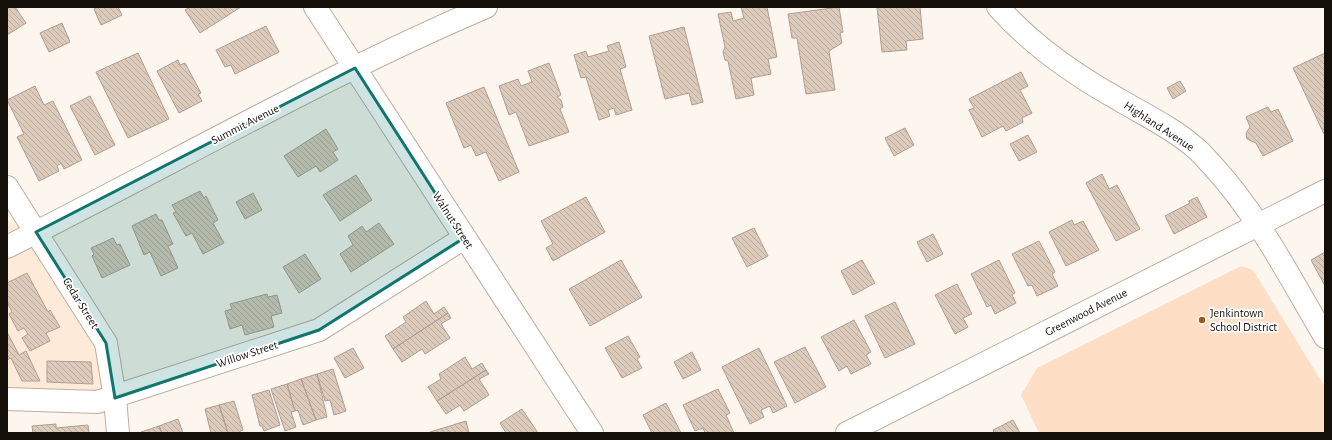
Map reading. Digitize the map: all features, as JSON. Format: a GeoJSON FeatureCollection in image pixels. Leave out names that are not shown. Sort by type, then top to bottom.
{"type":"FeatureCollection","features":[{"type":"Feature","properties":{"kind":"street","name":"Walnut Street"},"geometry":{"type":"LineString","coordinates":[[315,7],[592,433]]}},
{"type":"Feature","properties":{"kind":"street","name":"Summit Avenue"},"geometry":{"type":"LineString","coordinates":[[7,247],[355,68],[436,28],[486,7]]}},
{"type":"Feature","properties":{"kind":"street","name":"Highland Avenue"},"geometry":{"type":"LineString","coordinates":[[998,7],[1012,22],[1044,49],[1090,82],[1158,122],[1193,146],[1232,187],[1258,224],[1325,338]]}},
{"type":"Feature","properties":{"kind":"street","name":"Cedar Street"},"geometry":{"type":"LineString","coordinates":[[7,187],[106,343],[115,398],[118,433]]}},
{"type":"Feature","properties":{"kind":"street","name":"Greenwood Avenue"},"geometry":{"type":"LineString","coordinates":[[848,433],[1325,191]]}},
{"type":"Feature","properties":{"kind":"street","name":"Willow Street"},"geometry":{"type":"LineString","coordinates":[[7,399],[97,402],[115,398],[319,330],[464,238]]}},
{"type":"Feature","properties":{"kind":"highlighted area"},"geometry":{"type":"Polygon","coordinates":[[[355,68],[464,238],[319,330],[115,398],[106,343],[36,232],[355,68]]]}},
{"type":"Feature","properties":{"kind":"shaded area"},"geometry":{"type":"Polygon","coordinates":[[[7,221],[36,232],[106,343],[115,398],[7,399],[7,221]]]}},
{"type":"Feature","properties":{"kind":"shaded area","name":"Jenkintown School District"},"geometry":{"type":"Polygon","coordinates":[[[1241,266],[1253,270],[1325,387],[1325,433],[1039,433],[1021,395],[1037,368],[1241,266]]]}},
{"type":"Feature","properties":{"kind":"building"},"geometry":{"type":"Polygon","coordinates":[[[7,7],[15,7],[26,23],[7,35],[7,7]]]}},
{"type":"Feature","properties":{"kind":"building"},"geometry":{"type":"Polygon","coordinates":[[[98,7],[118,7],[122,15],[101,25],[94,9],[98,7]]]}},
{"type":"Feature","properties":{"kind":"building"},"geometry":{"type":"Polygon","coordinates":[[[190,7],[241,7],[200,33],[185,10],[190,7]]]}},
{"type":"Feature","properties":{"kind":"building"},"geometry":{"type":"Polygon","coordinates":[[[741,7],[767,7],[777,57],[768,59],[771,74],[751,78],[754,95],[736,99],[728,61],[725,60],[723,52],[725,47],[718,14],[731,12],[733,21],[744,18],[741,7]]]}},
{"type":"Feature","properties":{"kind":"building"},"geometry":{"type":"Polygon","coordinates":[[[839,7],[843,32],[840,33],[842,43],[829,51],[835,90],[806,94],[797,38],[792,38],[788,14],[839,7]]]}},
{"type":"Feature","properties":{"kind":"building"},"geometry":{"type":"Polygon","coordinates":[[[877,7],[920,7],[923,39],[906,41],[907,50],[882,52],[877,7]]]}},
{"type":"Feature","properties":{"kind":"building"},"geometry":{"type":"Polygon","coordinates":[[[62,23],[70,42],[49,52],[40,33],[62,23]]]}},
{"type":"Feature","properties":{"kind":"building"},"geometry":{"type":"Polygon","coordinates":[[[266,26],[279,52],[235,74],[231,65],[225,67],[216,50],[266,26]]]}},
{"type":"Feature","properties":{"kind":"building"},"geometry":{"type":"Polygon","coordinates":[[[684,27],[703,102],[692,105],[689,93],[665,99],[649,36],[684,27]]]}},
{"type":"Feature","properties":{"kind":"building"},"geometry":{"type":"Polygon","coordinates":[[[619,42],[626,67],[620,69],[632,110],[616,115],[614,108],[608,110],[610,116],[599,120],[586,77],[581,78],[574,55],[586,51],[588,57],[609,51],[607,46],[619,42]]]}},
{"type":"Feature","properties":{"kind":"building"},"geometry":{"type":"Polygon","coordinates":[[[138,53],[169,119],[128,138],[96,72],[138,53]]]}},
{"type":"Feature","properties":{"kind":"building"},"geometry":{"type":"Polygon","coordinates":[[[1325,53],[1325,134],[1324,134],[1293,68],[1325,53]]]}},
{"type":"Feature","properties":{"kind":"building"},"geometry":{"type":"Polygon","coordinates":[[[178,60],[180,65],[185,63],[201,93],[198,94],[202,101],[179,113],[157,71],[178,60]]]}},
{"type":"Feature","properties":{"kind":"building"},"geometry":{"type":"Polygon","coordinates":[[[549,63],[561,95],[557,97],[561,100],[563,107],[560,109],[569,132],[529,146],[516,112],[509,115],[499,86],[518,79],[521,86],[532,82],[528,71],[549,63]]]}},
{"type":"Feature","properties":{"kind":"building"},"geometry":{"type":"Polygon","coordinates":[[[1021,72],[1028,86],[1020,90],[1032,113],[1022,118],[1023,122],[1006,131],[1003,126],[982,137],[969,110],[974,108],[969,99],[1021,72]]]}},
{"type":"Feature","properties":{"kind":"building"},"geometry":{"type":"Polygon","coordinates":[[[1180,81],[1186,91],[1173,99],[1167,88],[1180,81]]]}},
{"type":"Feature","properties":{"kind":"building"},"geometry":{"type":"Polygon","coordinates":[[[35,86],[44,105],[53,101],[82,160],[64,169],[61,163],[57,166],[59,171],[39,181],[17,137],[24,134],[7,100],[35,86]]]}},
{"type":"Feature","properties":{"kind":"building"},"geometry":{"type":"Polygon","coordinates":[[[484,87],[519,172],[499,181],[486,152],[476,156],[471,145],[464,148],[446,103],[484,87]]]}},
{"type":"Feature","properties":{"kind":"building"},"geometry":{"type":"Polygon","coordinates":[[[90,96],[115,145],[95,155],[70,106],[90,96]]]}},
{"type":"Feature","properties":{"kind":"building"},"geometry":{"type":"Polygon","coordinates":[[[1268,107],[1271,112],[1278,109],[1293,141],[1263,156],[1256,143],[1247,139],[1246,133],[1250,127],[1246,117],[1268,107]]]}},
{"type":"Feature","properties":{"kind":"building"},"geometry":{"type":"Polygon","coordinates":[[[905,128],[914,145],[894,156],[885,138],[905,128]]]}},
{"type":"Feature","properties":{"kind":"building"},"geometry":{"type":"Polygon","coordinates":[[[326,129],[338,149],[333,152],[338,160],[320,172],[316,166],[298,177],[284,156],[326,129]]]}},
{"type":"Feature","properties":{"kind":"building"},"geometry":{"type":"Polygon","coordinates":[[[1028,135],[1037,152],[1019,161],[1010,144],[1028,135]]]}},
{"type":"Feature","properties":{"kind":"building"},"geometry":{"type":"Polygon","coordinates":[[[1102,174],[1109,189],[1117,185],[1140,229],[1116,241],[1086,183],[1102,174]]]}},
{"type":"Feature","properties":{"kind":"building"},"geometry":{"type":"Polygon","coordinates":[[[356,175],[372,200],[340,221],[323,195],[356,175]]]}},
{"type":"Feature","properties":{"kind":"building"},"geometry":{"type":"Polygon","coordinates":[[[200,191],[204,198],[206,196],[218,220],[213,223],[224,243],[203,254],[192,233],[186,236],[173,213],[176,212],[172,205],[200,191]]]}},
{"type":"Feature","properties":{"kind":"building"},"geometry":{"type":"Polygon","coordinates":[[[253,193],[262,210],[245,219],[236,202],[253,193]]]}},
{"type":"Feature","properties":{"kind":"building"},"geometry":{"type":"Polygon","coordinates":[[[586,197],[605,232],[553,261],[546,248],[553,244],[541,221],[586,197]]]}},
{"type":"Feature","properties":{"kind":"building"},"geometry":{"type":"Polygon","coordinates":[[[1197,197],[1207,217],[1174,234],[1165,216],[1190,203],[1189,201],[1197,197]]]}},
{"type":"Feature","properties":{"kind":"building"},"geometry":{"type":"Polygon","coordinates":[[[156,214],[159,220],[162,220],[173,244],[168,246],[178,268],[161,276],[150,252],[144,255],[132,226],[156,214]]]}},
{"type":"Feature","properties":{"kind":"building"},"geometry":{"type":"Polygon","coordinates":[[[1072,220],[1074,225],[1083,221],[1099,250],[1066,266],[1049,232],[1072,220]]]}},
{"type":"Feature","properties":{"kind":"building"},"geometry":{"type":"Polygon","coordinates":[[[379,223],[394,244],[351,272],[340,254],[353,245],[348,236],[362,226],[366,232],[379,223]]]}},
{"type":"Feature","properties":{"kind":"building"},"geometry":{"type":"Polygon","coordinates":[[[754,228],[768,256],[747,267],[732,238],[754,228]]]}},
{"type":"Feature","properties":{"kind":"building"},"geometry":{"type":"Polygon","coordinates":[[[933,234],[943,254],[927,262],[917,242],[933,234]]]}},
{"type":"Feature","properties":{"kind":"building"},"geometry":{"type":"Polygon","coordinates":[[[113,238],[117,245],[120,244],[130,265],[102,278],[92,256],[94,254],[91,248],[113,238]]]}},
{"type":"Feature","properties":{"kind":"building"},"geometry":{"type":"Polygon","coordinates":[[[1039,241],[1055,272],[1052,274],[1058,286],[1037,296],[1032,285],[1028,286],[1012,254],[1039,241]]]}},
{"type":"Feature","properties":{"kind":"building"},"geometry":{"type":"Polygon","coordinates":[[[1325,252],[1325,286],[1311,260],[1325,252]]]}},
{"type":"Feature","properties":{"kind":"building"},"geometry":{"type":"Polygon","coordinates":[[[305,254],[321,279],[299,293],[283,267],[305,254]]]}},
{"type":"Feature","properties":{"kind":"building"},"geometry":{"type":"Polygon","coordinates":[[[621,260],[642,297],[590,326],[569,289],[621,260]]]}},
{"type":"Feature","properties":{"kind":"building"},"geometry":{"type":"Polygon","coordinates":[[[862,260],[875,283],[853,295],[841,271],[862,260]]]}},
{"type":"Feature","properties":{"kind":"building"},"geometry":{"type":"Polygon","coordinates":[[[999,260],[1015,293],[1012,295],[1016,303],[995,314],[991,305],[987,307],[971,274],[999,260]]]}},
{"type":"Feature","properties":{"kind":"building"},"geometry":{"type":"Polygon","coordinates":[[[27,273],[48,312],[50,310],[60,327],[46,333],[50,341],[30,351],[22,338],[28,334],[24,328],[18,331],[9,314],[12,312],[7,302],[7,283],[27,273]]]}},
{"type":"Feature","properties":{"kind":"building"},"geometry":{"type":"Polygon","coordinates":[[[957,284],[972,314],[963,318],[968,327],[955,334],[935,295],[957,284]]]}},
{"type":"Feature","properties":{"kind":"building"},"geometry":{"type":"Polygon","coordinates":[[[267,294],[268,297],[277,295],[282,313],[271,316],[274,327],[245,335],[242,325],[230,329],[225,311],[232,309],[230,304],[267,294]]]}},
{"type":"Feature","properties":{"kind":"building"},"geometry":{"type":"Polygon","coordinates":[[[426,301],[434,314],[444,307],[448,313],[393,349],[385,336],[406,322],[403,317],[426,301]]]}},
{"type":"Feature","properties":{"kind":"building"},"geometry":{"type":"Polygon","coordinates":[[[895,302],[915,344],[885,358],[865,316],[895,302]]]}},
{"type":"Feature","properties":{"kind":"building"},"geometry":{"type":"Polygon","coordinates":[[[448,313],[451,318],[441,324],[450,338],[425,354],[422,349],[402,362],[393,349],[448,313]]]}},
{"type":"Feature","properties":{"kind":"building"},"geometry":{"type":"Polygon","coordinates":[[[854,320],[871,352],[866,355],[871,364],[851,374],[847,366],[839,371],[821,337],[854,320]]]}},
{"type":"Feature","properties":{"kind":"building"},"geometry":{"type":"Polygon","coordinates":[[[7,332],[19,355],[26,351],[40,381],[22,381],[11,358],[7,360],[7,332]]]}},
{"type":"Feature","properties":{"kind":"building"},"geometry":{"type":"Polygon","coordinates":[[[628,336],[640,357],[637,359],[642,368],[622,378],[605,348],[628,336]]]}},
{"type":"Feature","properties":{"kind":"building"},"geometry":{"type":"Polygon","coordinates":[[[805,347],[826,387],[795,403],[774,362],[805,347]]]}},
{"type":"Feature","properties":{"kind":"building"},"geometry":{"type":"Polygon","coordinates":[[[353,348],[364,368],[345,378],[334,358],[353,348]]]}},
{"type":"Feature","properties":{"kind":"building"},"geometry":{"type":"Polygon","coordinates":[[[759,348],[787,406],[773,413],[770,406],[761,410],[764,417],[750,424],[722,367],[759,348]]]}},
{"type":"Feature","properties":{"kind":"building"},"geometry":{"type":"Polygon","coordinates":[[[692,352],[701,370],[683,379],[674,362],[692,352]]]}},
{"type":"Feature","properties":{"kind":"building"},"geometry":{"type":"Polygon","coordinates":[[[465,357],[472,369],[482,363],[486,370],[437,401],[428,387],[441,379],[439,374],[465,357]]]}},
{"type":"Feature","properties":{"kind":"building"},"geometry":{"type":"Polygon","coordinates":[[[47,361],[91,362],[93,384],[47,382],[47,361]]]}},
{"type":"Feature","properties":{"kind":"building"},"geometry":{"type":"Polygon","coordinates":[[[333,369],[346,411],[334,415],[330,400],[325,401],[317,374],[333,369]]]}},
{"type":"Feature","properties":{"kind":"building"},"geometry":{"type":"Polygon","coordinates":[[[486,370],[489,374],[479,379],[489,395],[464,411],[460,405],[446,414],[437,401],[486,370]]]}},
{"type":"Feature","properties":{"kind":"building"},"geometry":{"type":"Polygon","coordinates":[[[317,374],[327,417],[316,420],[301,379],[317,374]]]}},
{"type":"Feature","properties":{"kind":"building"},"geometry":{"type":"Polygon","coordinates":[[[301,379],[316,420],[303,425],[298,410],[295,411],[287,384],[301,379]]]}},
{"type":"Feature","properties":{"kind":"building"},"geometry":{"type":"Polygon","coordinates":[[[287,384],[295,411],[291,412],[296,427],[285,431],[271,389],[287,384]]]}},
{"type":"Feature","properties":{"kind":"building"},"geometry":{"type":"Polygon","coordinates":[[[718,389],[730,413],[726,415],[734,433],[705,433],[703,428],[695,431],[683,405],[718,389]]]}},
{"type":"Feature","properties":{"kind":"building"},"geometry":{"type":"Polygon","coordinates":[[[269,390],[280,425],[264,431],[262,426],[260,426],[252,395],[269,390]]]}},
{"type":"Feature","properties":{"kind":"building"},"geometry":{"type":"Polygon","coordinates":[[[234,401],[243,430],[240,431],[240,433],[228,433],[219,405],[234,401]]]}},
{"type":"Feature","properties":{"kind":"building"},"geometry":{"type":"Polygon","coordinates":[[[666,403],[681,433],[652,433],[643,415],[666,403]]]}},
{"type":"Feature","properties":{"kind":"building"},"geometry":{"type":"Polygon","coordinates":[[[219,405],[228,433],[211,433],[205,409],[219,405]]]}},
{"type":"Feature","properties":{"kind":"building"},"geometry":{"type":"Polygon","coordinates":[[[522,409],[538,433],[506,433],[500,423],[522,409]]]}},
{"type":"Feature","properties":{"kind":"building"},"geometry":{"type":"Polygon","coordinates":[[[178,419],[183,433],[162,433],[159,426],[178,419]]]}},
{"type":"Feature","properties":{"kind":"building"},"geometry":{"type":"Polygon","coordinates":[[[1013,420],[1020,433],[994,433],[993,430],[1013,420]]]}},
{"type":"Feature","properties":{"kind":"building"},"geometry":{"type":"Polygon","coordinates":[[[466,421],[469,433],[427,433],[466,421]]]}},
{"type":"Feature","properties":{"kind":"building"},"geometry":{"type":"Polygon","coordinates":[[[56,424],[56,428],[88,425],[89,433],[33,433],[32,426],[56,424]]]}},
{"type":"Feature","properties":{"kind":"building"},"geometry":{"type":"Polygon","coordinates":[[[159,426],[162,433],[141,433],[141,432],[159,426]]]}},
{"type":"Feature","properties":{"kind":"place","name":"Jenkintown School District"},"geometry":{"type":"Point","coordinates":[1202,320]}}]}
